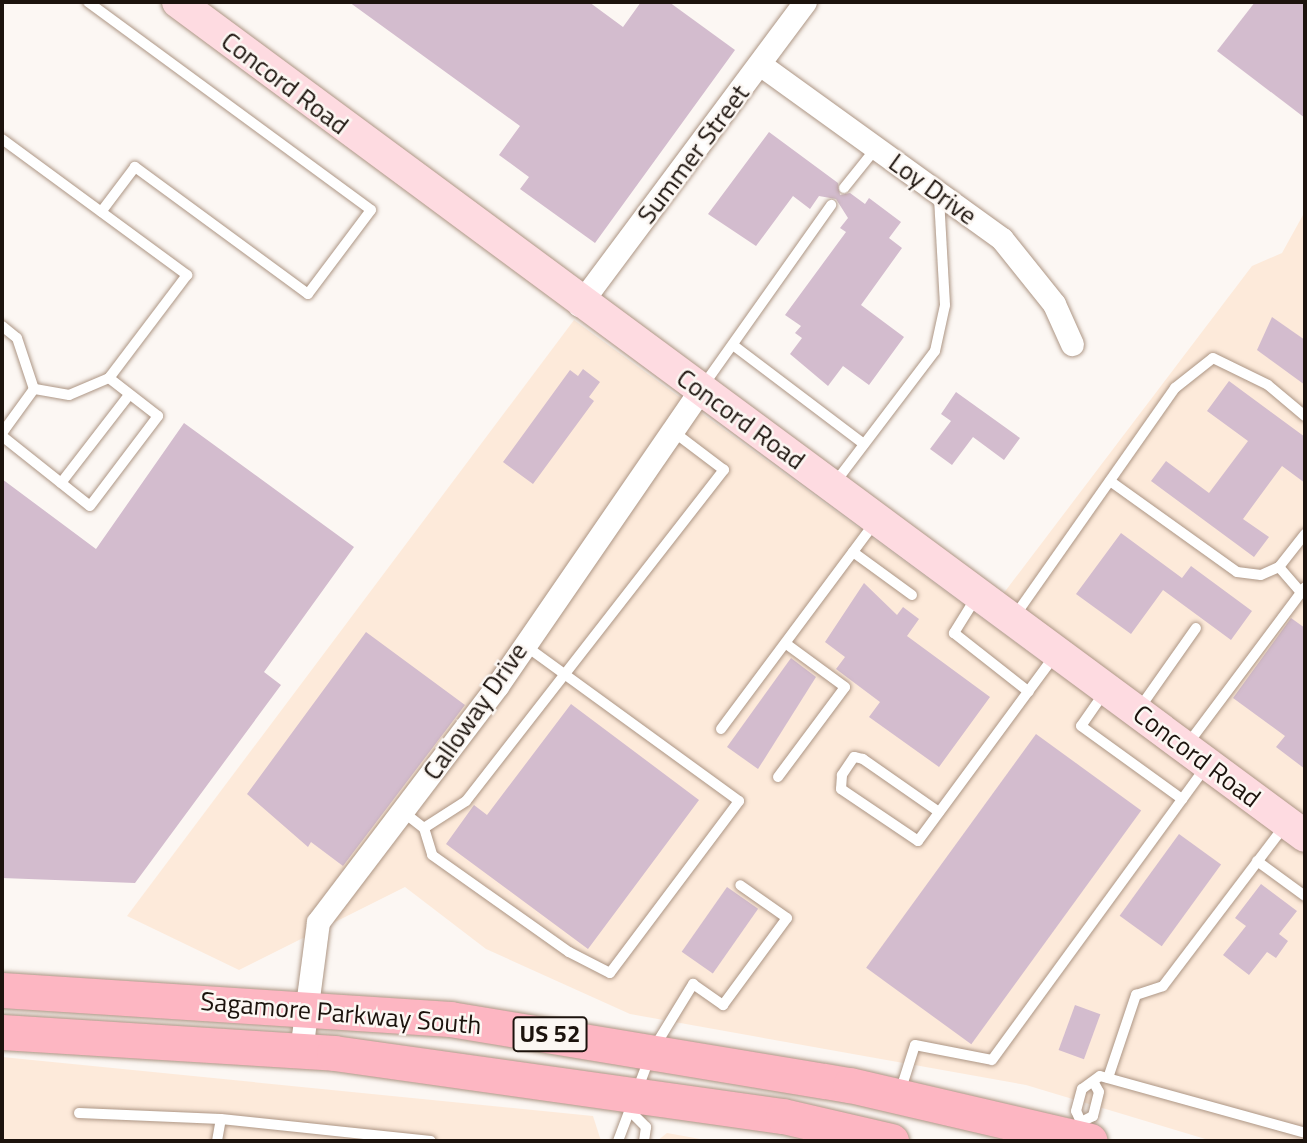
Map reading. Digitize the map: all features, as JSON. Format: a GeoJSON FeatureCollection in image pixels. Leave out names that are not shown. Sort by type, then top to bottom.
{"type":"FeatureCollection","features":[{"type":"Feature","properties":{"kind":"main road","name":"Sagamore Parkway South"},"geometry":{"type":"LineString","coordinates":[[2,990],[450,1019],[652,1051],[1083,1133]]}},
{"type":"Feature","properties":{"kind":"main road","name":"Sagamore Parkway South"},"geometry":{"type":"LineString","coordinates":[[2,1032],[301,1051],[634,1105],[783,1116],[891,1141]]}},
{"type":"Feature","properties":{"kind":"street","name":"Concord Road"},"geometry":{"type":"LineString","coordinates":[[178,2],[579,304],[701,389],[1296,830]]}},
{"type":"Feature","properties":{"kind":"street","name":"Summer Street"},"geometry":{"type":"LineString","coordinates":[[579,304],[761,65],[805,2]]}},
{"type":"Feature","properties":{"kind":"street","name":"Loy Drive"},"geometry":{"type":"LineString","coordinates":[[761,65],[1002,239],[1054,304],[1072,344]]}},
{"type":"Feature","properties":{"kind":"street","name":"Calloway Drive"},"geometry":{"type":"LineString","coordinates":[[301,1051],[303,1008],[318,922],[523,645],[674,432],[701,389]]}},
{"type":"Feature","properties":{"kind":"lane"},"geometry":{"type":"LineString","coordinates":[[88,2],[371,210],[308,294],[135,167],[101,212]]}},
{"type":"Feature","properties":{"kind":"lane"},"geometry":{"type":"LineString","coordinates":[[2,139],[187,275],[109,378],[69,395],[34,389]]}},
{"type":"Feature","properties":{"kind":"lane"},"geometry":{"type":"LineString","coordinates":[[844,188],[876,148]]}},
{"type":"Feature","properties":{"kind":"lane"},"geometry":{"type":"LineString","coordinates":[[833,486],[935,351],[945,306],[939,193]]}},
{"type":"Feature","properties":{"kind":"lane"},"geometry":{"type":"LineString","coordinates":[[701,389],[831,205]]}},
{"type":"Feature","properties":{"kind":"lane"},"geometry":{"type":"LineString","coordinates":[[2,326],[17,338],[34,389]]}},
{"type":"Feature","properties":{"kind":"lane"},"geometry":{"type":"LineString","coordinates":[[733,345],[864,444]]}},
{"type":"Feature","properties":{"kind":"lane"},"geometry":{"type":"LineString","coordinates":[[1012,619],[1175,388],[1213,358],[1268,385],[1305,416]]}},
{"type":"Feature","properties":{"kind":"lane"},"geometry":{"type":"LineString","coordinates":[[34,389],[2,434],[90,506],[158,416],[109,378]]}},
{"type":"Feature","properties":{"kind":"lane"},"geometry":{"type":"LineString","coordinates":[[61,483],[129,395]]}},
{"type":"Feature","properties":{"kind":"lane"},"geometry":{"type":"LineString","coordinates":[[424,828],[466,801],[724,470],[674,432]]}},
{"type":"Feature","properties":{"kind":"lane"},"geometry":{"type":"LineString","coordinates":[[1110,481],[1237,572],[1261,575],[1279,567],[1305,534]]}},
{"type":"Feature","properties":{"kind":"lane"},"geometry":{"type":"LineString","coordinates":[[721,729],[877,519]]}},
{"type":"Feature","properties":{"kind":"lane"},"geometry":{"type":"LineString","coordinates":[[853,552],[912,595]]}},
{"type":"Feature","properties":{"kind":"lane"},"geometry":{"type":"LineString","coordinates":[[898,1096],[915,1045],[992,1059],[1182,799],[1196,756],[1303,590],[1279,567]]}},
{"type":"Feature","properties":{"kind":"lane"},"geometry":{"type":"LineString","coordinates":[[979,594],[954,633],[1029,692]]}},
{"type":"Feature","properties":{"kind":"lane"},"geometry":{"type":"LineString","coordinates":[[1137,711],[1196,628]]}},
{"type":"Feature","properties":{"kind":"lane"},"geometry":{"type":"LineString","coordinates":[[778,777],[845,687],[785,643]]}},
{"type":"Feature","properties":{"kind":"lane"},"geometry":{"type":"LineString","coordinates":[[402,811],[424,828],[432,855],[569,952],[610,973],[739,801],[523,645]]}},
{"type":"Feature","properties":{"kind":"lane"},"geometry":{"type":"LineString","coordinates":[[939,813],[863,759],[853,757],[842,775],[841,789],[909,839],[918,841],[939,813],[1029,692],[1057,652]]}},
{"type":"Feature","properties":{"kind":"lane"},"geometry":{"type":"LineString","coordinates":[[1107,689],[1081,726],[1182,799]]}},
{"type":"Feature","properties":{"kind":"lane"},"geometry":{"type":"LineString","coordinates":[[1108,1078],[1136,995],[1163,986],[1257,861],[1296,830]]}},
{"type":"Feature","properties":{"kind":"lane"},"geometry":{"type":"LineString","coordinates":[[1257,861],[1305,896]]}},
{"type":"Feature","properties":{"kind":"lane"},"geometry":{"type":"LineString","coordinates":[[618,1141],[621,1124],[634,1105],[652,1051],[693,984],[723,1005],[787,918],[740,885]]}},
{"type":"Feature","properties":{"kind":"lane"},"geometry":{"type":"LineString","coordinates":[[1083,1133],[1076,1111],[1082,1089],[1094,1083],[1100,1076],[1305,1133]]}},
{"type":"Feature","properties":{"kind":"lane"},"geometry":{"type":"LineString","coordinates":[[1083,1133],[1093,1116],[1099,1092],[1094,1083]]}},
{"type":"Feature","properties":{"kind":"lane"},"geometry":{"type":"LineString","coordinates":[[634,1105],[646,1127],[644,1141]]}},
{"type":"Feature","properties":{"kind":"lane"},"geometry":{"type":"LineString","coordinates":[[79,1113],[221,1119],[431,1141]]}},
{"type":"Feature","properties":{"kind":"lane"},"geometry":{"type":"LineString","coordinates":[[217,1141],[221,1119]]}},
{"type":"Feature","properties":{"kind":"shaded area"},"geometry":{"type":"Polygon","coordinates":[[[1303,215],[1305,821],[1000,598],[1252,266],[1282,253],[1303,215]]]}},
{"type":"Feature","properties":{"kind":"shaded area"},"geometry":{"type":"Polygon","coordinates":[[[574,320],[1305,854],[1305,1141],[1212,1141],[1026,1085],[630,1014],[486,949],[405,887],[239,970],[127,916],[574,320]]]}},
{"type":"Feature","properties":{"kind":"shaded area"},"geometry":{"type":"Polygon","coordinates":[[[2,1057],[593,1116],[601,1141],[2,1141],[2,1057]]]}},
{"type":"Feature","properties":{"kind":"shaded area"},"geometry":{"type":"Polygon","coordinates":[[[667,1133],[711,1141],[657,1141],[667,1133]]]}},
{"type":"Feature","properties":{"kind":"building"},"geometry":{"type":"Polygon","coordinates":[[[349,2],[589,2],[623,27],[641,2],[669,2],[735,50],[595,243],[520,189],[529,177],[499,155],[520,126],[349,2]]]}},
{"type":"Feature","properties":{"kind":"building"},"geometry":{"type":"Polygon","coordinates":[[[1255,2],[1305,2],[1305,118],[1217,51],[1255,2]]]}},
{"type":"Feature","properties":{"kind":"building"},"geometry":{"type":"Polygon","coordinates":[[[769,132],[838,183],[840,195],[850,193],[865,204],[869,198],[901,222],[889,238],[902,248],[861,305],[904,337],[869,385],[843,366],[828,386],[790,354],[802,338],[795,333],[801,326],[785,315],[846,232],[840,228],[848,218],[836,199],[819,196],[810,209],[793,196],[756,246],[708,214],[769,132]]]}},
{"type":"Feature","properties":{"kind":"building"},"geometry":{"type":"Polygon","coordinates":[[[1272,317],[1305,340],[1305,385],[1257,350],[1272,317]]]}},
{"type":"Feature","properties":{"kind":"building"},"geometry":{"type":"Polygon","coordinates":[[[583,369],[600,382],[589,397],[594,401],[533,484],[503,462],[570,370],[578,376],[583,369]]]}},
{"type":"Feature","properties":{"kind":"building"},"geometry":{"type":"Polygon","coordinates":[[[1229,381],[1305,437],[1305,483],[1282,466],[1243,519],[1269,537],[1254,557],[1151,481],[1166,461],[1209,493],[1248,441],[1207,411],[1229,381]]]}},
{"type":"Feature","properties":{"kind":"building"},"geometry":{"type":"Polygon","coordinates":[[[956,392],[1020,438],[1004,460],[973,437],[952,465],[930,449],[951,421],[941,414],[956,392]]]}},
{"type":"Feature","properties":{"kind":"building"},"geometry":{"type":"Polygon","coordinates":[[[184,423],[354,547],[264,672],[281,685],[135,883],[2,878],[2,479],[96,549],[184,423]]]}},
{"type":"Feature","properties":{"kind":"building"},"geometry":{"type":"Polygon","coordinates":[[[1121,533],[1182,578],[1191,566],[1252,611],[1231,640],[1163,590],[1131,634],[1076,594],[1121,533]]]}},
{"type":"Feature","properties":{"kind":"building"},"geometry":{"type":"Polygon","coordinates":[[[864,583],[897,615],[903,607],[919,619],[907,636],[990,697],[939,767],[869,717],[880,702],[836,669],[845,657],[825,642],[864,583]]]}},
{"type":"Feature","properties":{"kind":"building"},"geometry":{"type":"Polygon","coordinates":[[[1291,618],[1305,628],[1305,769],[1276,747],[1285,736],[1233,698],[1291,618]]]}},
{"type":"Feature","properties":{"kind":"building"},"geometry":{"type":"Polygon","coordinates":[[[366,632],[465,705],[343,866],[311,842],[308,847],[247,794],[366,632]]]}},
{"type":"Feature","properties":{"kind":"building"},"geometry":{"type":"Polygon","coordinates":[[[791,658],[816,677],[758,769],[727,747],[791,658]]]}},
{"type":"Feature","properties":{"kind":"building"},"geometry":{"type":"Polygon","coordinates":[[[571,704],[699,800],[588,949],[446,844],[474,805],[487,815],[571,704]]]}},
{"type":"Feature","properties":{"kind":"building"},"geometry":{"type":"Polygon","coordinates":[[[1036,734],[1141,810],[971,1044],[866,968],[1036,734]]]}},
{"type":"Feature","properties":{"kind":"building"},"geometry":{"type":"Polygon","coordinates":[[[1179,834],[1221,865],[1162,946],[1120,916],[1179,834]]]}},
{"type":"Feature","properties":{"kind":"building"},"geometry":{"type":"Polygon","coordinates":[[[1261,884],[1297,911],[1279,934],[1288,941],[1276,958],[1267,952],[1249,975],[1223,955],[1246,926],[1235,918],[1261,884]]]}},
{"type":"Feature","properties":{"kind":"building"},"geometry":{"type":"Polygon","coordinates":[[[727,887],[758,909],[713,974],[682,952],[727,887]]]}},
{"type":"Feature","properties":{"kind":"building"},"geometry":{"type":"Polygon","coordinates":[[[1075,1005],[1100,1014],[1084,1059],[1059,1050],[1075,1005]]]}}]}
